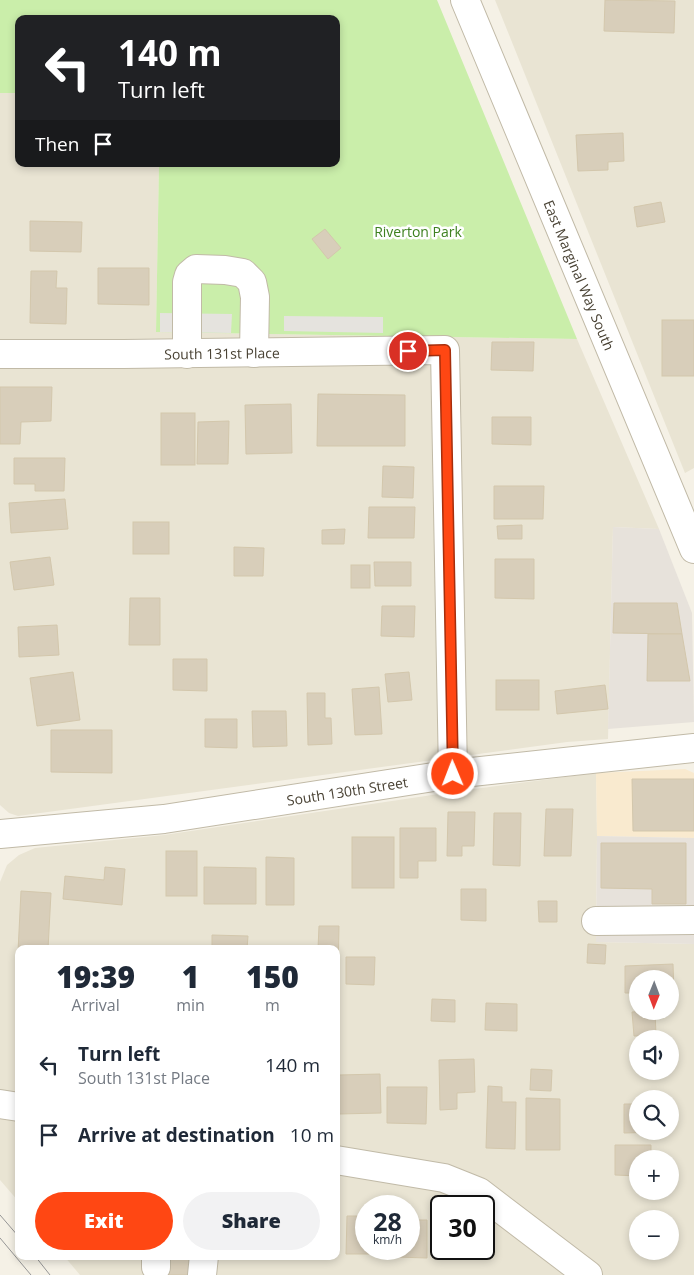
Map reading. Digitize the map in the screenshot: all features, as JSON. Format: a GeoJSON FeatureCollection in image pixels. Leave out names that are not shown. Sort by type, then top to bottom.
{"type":"FeatureCollection","features":[{"type":"Feature","properties":{"kind":"street","name":"East Marginal Way South"},"geometry":{"type":"LineString","coordinates":[[465,0],[685,502],[694,549]]}},
{"type":"Feature","properties":{"kind":"street"},"geometry":{"type":"LineString","coordinates":[[187,354],[187,282],[189,275],[196,269],[225,270],[242,273],[252,282],[255,297],[254,353]]}},
{"type":"Feature","properties":{"kind":"street","name":"South 131st Place"},"geometry":{"type":"LineString","coordinates":[[0,354],[187,354],[445,350],[453,774]]}},
{"type":"Feature","properties":{"kind":"street","name":"South 130th Street"},"geometry":{"type":"LineString","coordinates":[[0,834],[164,818],[453,774],[694,748]]}},
{"type":"Feature","properties":{"kind":"street"},"geometry":{"type":"LineString","coordinates":[[596,921],[694,920]]}},
{"type":"Feature","properties":{"kind":"street"},"geometry":{"type":"LineString","coordinates":[[0,1104],[15,1106]]}},
{"type":"Feature","properties":{"kind":"street"},"geometry":{"type":"LineString","coordinates":[[340,1161],[444,1178],[479,1192],[588,1275]]}},
{"type":"Feature","properties":{"kind":"street"},"geometry":{"type":"LineString","coordinates":[[202,1275],[204,1260]]}},
{"type":"Feature","properties":{"kind":"shaded area"},"geometry":{"type":"Polygon","coordinates":[[[495,0],[694,0],[694,468],[685,473],[495,0]]]}},
{"type":"Feature","properties":{"kind":"shaded area"},"geometry":{"type":"Polygon","coordinates":[[[0,93],[15,93],[15,167],[159,167],[156,332],[577,339],[659,529],[613,527],[608,739],[567,742],[18,816],[9,813],[0,805],[0,93]]]}},
{"type":"Feature","properties":{"kind":"shaded area"},"geometry":{"type":"Polygon","coordinates":[[[160,313],[232,314],[231,333],[160,332],[160,313]]]}},
{"type":"Feature","properties":{"kind":"shaded area"},"geometry":{"type":"Polygon","coordinates":[[[284,316],[383,317],[383,333],[284,331],[284,316]]]}},
{"type":"Feature","properties":{"kind":"shaded area"},"geometry":{"type":"Polygon","coordinates":[[[613,527],[659,529],[692,613],[694,722],[608,729],[613,527]]]}},
{"type":"Feature","properties":{"kind":"shaded area"},"geometry":{"type":"Polygon","coordinates":[[[685,769],[694,773],[694,838],[597,836],[596,773],[685,769]]]}},
{"type":"Feature","properties":{"kind":"shaded area"},"geometry":{"type":"Polygon","coordinates":[[[596,773],[596,942],[694,944],[694,1275],[80,1275],[67,1260],[340,1260],[340,945],[15,945],[15,1197],[0,1180],[0,882],[7,865],[19,855],[35,848],[164,835],[459,791],[596,773]]]}},
{"type":"Feature","properties":{"kind":"shaded area"},"geometry":{"type":"Polygon","coordinates":[[[597,836],[694,838],[694,944],[596,942],[597,836]]]}},
{"type":"Feature","properties":{"kind":"green space","name":"Riverton Park"},"geometry":{"type":"Polygon","coordinates":[[[0,0],[437,0],[577,339],[156,332],[159,167],[340,167],[340,15],[15,15],[15,93],[0,93],[0,0]]]}},
{"type":"Feature","properties":{"kind":"building"},"geometry":{"type":"Polygon","coordinates":[[[605,0],[675,1],[674,33],[604,31],[605,0]]]}},
{"type":"Feature","properties":{"kind":"building"},"geometry":{"type":"Polygon","coordinates":[[[623,133],[624,161],[608,162],[608,170],[578,171],[576,135],[623,133]]]}},
{"type":"Feature","properties":{"kind":"building"},"geometry":{"type":"Polygon","coordinates":[[[661,202],[665,222],[637,227],[634,207],[661,202]]]}},
{"type":"Feature","properties":{"kind":"building"},"geometry":{"type":"Polygon","coordinates":[[[30,221],[82,222],[81,252],[30,251],[30,221]]]}},
{"type":"Feature","properties":{"kind":"building"},"geometry":{"type":"Polygon","coordinates":[[[325,229],[341,248],[328,259],[312,239],[325,229]]]}},
{"type":"Feature","properties":{"kind":"building"},"geometry":{"type":"Polygon","coordinates":[[[98,268],[149,268],[149,305],[98,304],[98,268]]]}},
{"type":"Feature","properties":{"kind":"building"},"geometry":{"type":"Polygon","coordinates":[[[31,271],[57,271],[56,288],[67,288],[66,324],[30,323],[31,271]]]}},
{"type":"Feature","properties":{"kind":"building"},"geometry":{"type":"Polygon","coordinates":[[[662,320],[694,320],[694,376],[662,376],[662,320]]]}},
{"type":"Feature","properties":{"kind":"building"},"geometry":{"type":"Polygon","coordinates":[[[492,342],[534,342],[533,371],[491,370],[492,342]]]}},
{"type":"Feature","properties":{"kind":"building"},"geometry":{"type":"Polygon","coordinates":[[[0,387],[52,387],[51,421],[21,422],[20,444],[0,444],[0,387]]]}},
{"type":"Feature","properties":{"kind":"building"},"geometry":{"type":"Polygon","coordinates":[[[318,394],[405,395],[405,446],[317,446],[318,394]]]}},
{"type":"Feature","properties":{"kind":"building"},"geometry":{"type":"Polygon","coordinates":[[[291,404],[292,453],[246,454],[245,405],[291,404]]]}},
{"type":"Feature","properties":{"kind":"building"},"geometry":{"type":"Polygon","coordinates":[[[161,413],[195,413],[195,465],[161,465],[161,413]]]}},
{"type":"Feature","properties":{"kind":"building"},"geometry":{"type":"Polygon","coordinates":[[[492,417],[531,417],[531,445],[492,444],[492,417]]]}},
{"type":"Feature","properties":{"kind":"building"},"geometry":{"type":"Polygon","coordinates":[[[229,421],[228,464],[197,464],[198,422],[229,421]]]}},
{"type":"Feature","properties":{"kind":"building"},"geometry":{"type":"Polygon","coordinates":[[[14,458],[65,458],[64,491],[35,491],[35,484],[14,484],[14,458]]]}},
{"type":"Feature","properties":{"kind":"building"},"geometry":{"type":"Polygon","coordinates":[[[383,466],[414,467],[413,498],[382,497],[383,466]]]}},
{"type":"Feature","properties":{"kind":"building"},"geometry":{"type":"Polygon","coordinates":[[[494,486],[544,486],[543,519],[494,519],[494,486]]]}},
{"type":"Feature","properties":{"kind":"building"},"geometry":{"type":"Polygon","coordinates":[[[65,499],[68,529],[11,533],[9,503],[65,499]]]}},
{"type":"Feature","properties":{"kind":"building"},"geometry":{"type":"Polygon","coordinates":[[[369,507],[415,507],[414,538],[368,538],[369,507]]]}},
{"type":"Feature","properties":{"kind":"building"},"geometry":{"type":"Polygon","coordinates":[[[133,522],[169,522],[169,554],[133,554],[133,522]]]}},
{"type":"Feature","properties":{"kind":"building"},"geometry":{"type":"Polygon","coordinates":[[[522,525],[522,539],[498,539],[497,526],[522,525]]]}},
{"type":"Feature","properties":{"kind":"building"},"geometry":{"type":"Polygon","coordinates":[[[345,529],[344,544],[322,544],[322,530],[345,529]]]}},
{"type":"Feature","properties":{"kind":"building"},"geometry":{"type":"Polygon","coordinates":[[[234,547],[264,548],[263,576],[234,576],[234,547]]]}},
{"type":"Feature","properties":{"kind":"building"},"geometry":{"type":"Polygon","coordinates":[[[50,557],[54,585],[14,590],[10,562],[50,557]]]}},
{"type":"Feature","properties":{"kind":"building"},"geometry":{"type":"Polygon","coordinates":[[[495,559],[534,559],[534,599],[495,598],[495,559]]]}},
{"type":"Feature","properties":{"kind":"building"},"geometry":{"type":"Polygon","coordinates":[[[374,562],[411,562],[411,586],[375,586],[374,562]]]}},
{"type":"Feature","properties":{"kind":"building"},"geometry":{"type":"Polygon","coordinates":[[[351,565],[370,565],[370,588],[351,588],[351,565]]]}},
{"type":"Feature","properties":{"kind":"building"},"geometry":{"type":"Polygon","coordinates":[[[130,598],[160,598],[160,645],[129,645],[130,598]]]}},
{"type":"Feature","properties":{"kind":"building"},"geometry":{"type":"Polygon","coordinates":[[[614,603],[677,603],[682,634],[613,633],[614,603]]]}},
{"type":"Feature","properties":{"kind":"building"},"geometry":{"type":"Polygon","coordinates":[[[382,606],[415,606],[414,637],[381,636],[382,606]]]}},
{"type":"Feature","properties":{"kind":"building"},"geometry":{"type":"Polygon","coordinates":[[[57,625],[59,655],[19,657],[18,627],[57,625]]]}},
{"type":"Feature","properties":{"kind":"building"},"geometry":{"type":"Polygon","coordinates":[[[648,634],[682,634],[690,681],[647,681],[648,634]]]}},
{"type":"Feature","properties":{"kind":"building"},"geometry":{"type":"Polygon","coordinates":[[[173,659],[207,659],[207,691],[173,690],[173,659]]]}},
{"type":"Feature","properties":{"kind":"building"},"geometry":{"type":"Polygon","coordinates":[[[73,672],[80,720],[37,726],[30,678],[73,672]]]}},
{"type":"Feature","properties":{"kind":"building"},"geometry":{"type":"Polygon","coordinates":[[[409,672],[412,700],[388,702],[385,674],[409,672]]]}},
{"type":"Feature","properties":{"kind":"building"},"geometry":{"type":"Polygon","coordinates":[[[496,680],[539,680],[539,710],[496,710],[496,680]]]}},
{"type":"Feature","properties":{"kind":"building"},"geometry":{"type":"Polygon","coordinates":[[[605,685],[608,709],[557,714],[555,691],[605,685]]]}},
{"type":"Feature","properties":{"kind":"building"},"geometry":{"type":"Polygon","coordinates":[[[379,687],[382,734],[355,735],[352,689],[379,687]]]}},
{"type":"Feature","properties":{"kind":"building"},"geometry":{"type":"Polygon","coordinates":[[[307,693],[325,693],[325,718],[331,718],[332,744],[308,745],[307,693]]]}},
{"type":"Feature","properties":{"kind":"building"},"geometry":{"type":"Polygon","coordinates":[[[252,711],[286,711],[287,746],[253,747],[252,711]]]}},
{"type":"Feature","properties":{"kind":"building"},"geometry":{"type":"Polygon","coordinates":[[[205,719],[237,719],[237,748],[205,747],[205,719]]]}},
{"type":"Feature","properties":{"kind":"building"},"geometry":{"type":"Polygon","coordinates":[[[51,730],[112,730],[112,773],[51,772],[51,730]]]}},
{"type":"Feature","properties":{"kind":"building"},"geometry":{"type":"Polygon","coordinates":[[[632,779],[694,779],[694,831],[633,831],[632,779]]]}},
{"type":"Feature","properties":{"kind":"building"},"geometry":{"type":"Polygon","coordinates":[[[546,809],[573,809],[571,856],[544,856],[546,809]]]}},
{"type":"Feature","properties":{"kind":"building"},"geometry":{"type":"Polygon","coordinates":[[[448,812],[475,812],[474,846],[462,846],[462,856],[447,856],[448,812]]]}},
{"type":"Feature","properties":{"kind":"building"},"geometry":{"type":"Polygon","coordinates":[[[494,813],[521,813],[520,866],[493,865],[494,813]]]}},
{"type":"Feature","properties":{"kind":"building"},"geometry":{"type":"Polygon","coordinates":[[[400,828],[436,828],[436,861],[418,861],[418,878],[400,878],[400,828]]]}},
{"type":"Feature","properties":{"kind":"building"},"geometry":{"type":"Polygon","coordinates":[[[352,837],[394,837],[394,888],[352,888],[352,837]]]}},
{"type":"Feature","properties":{"kind":"building"},"geometry":{"type":"Polygon","coordinates":[[[601,843],[686,843],[686,904],[652,904],[652,889],[601,888],[601,843]]]}},
{"type":"Feature","properties":{"kind":"building"},"geometry":{"type":"Polygon","coordinates":[[[166,851],[197,851],[197,896],[166,896],[166,851]]]}},
{"type":"Feature","properties":{"kind":"building"},"geometry":{"type":"Polygon","coordinates":[[[266,857],[294,858],[294,905],[266,905],[266,857]]]}},
{"type":"Feature","properties":{"kind":"building"},"geometry":{"type":"Polygon","coordinates":[[[105,867],[125,869],[122,905],[63,899],[65,876],[104,880],[105,867]]]}},
{"type":"Feature","properties":{"kind":"building"},"geometry":{"type":"Polygon","coordinates":[[[204,867],[256,868],[256,904],[204,904],[204,867]]]}},
{"type":"Feature","properties":{"kind":"building"},"geometry":{"type":"Polygon","coordinates":[[[461,889],[486,889],[486,921],[461,920],[461,889]]]}},
{"type":"Feature","properties":{"kind":"building"},"geometry":{"type":"Polygon","coordinates":[[[21,891],[51,893],[48,945],[18,945],[21,891]]]}},
{"type":"Feature","properties":{"kind":"building"},"geometry":{"type":"Polygon","coordinates":[[[538,901],[557,901],[557,922],[539,922],[538,901]]]}},
{"type":"Feature","properties":{"kind":"building"},"geometry":{"type":"Polygon","coordinates":[[[319,926],[339,926],[339,945],[318,945],[319,926]]]}},
{"type":"Feature","properties":{"kind":"building"},"geometry":{"type":"Polygon","coordinates":[[[212,935],[248,936],[247,945],[212,945],[212,935]]]}},
{"type":"Feature","properties":{"kind":"building"},"geometry":{"type":"Polygon","coordinates":[[[588,944],[606,945],[605,964],[587,963],[588,944]]]}},
{"type":"Feature","properties":{"kind":"building"},"geometry":{"type":"Polygon","coordinates":[[[346,957],[375,957],[374,985],[346,984],[346,957]]]}},
{"type":"Feature","properties":{"kind":"building"},"geometry":{"type":"Polygon","coordinates":[[[673,964],[673,970],[629,970],[629,993],[625,993],[625,966],[673,964]]]}},
{"type":"Feature","properties":{"kind":"building"},"geometry":{"type":"Polygon","coordinates":[[[432,999],[455,1000],[455,1022],[431,1021],[432,999]]]}},
{"type":"Feature","properties":{"kind":"building"},"geometry":{"type":"Polygon","coordinates":[[[486,1003],[517,1004],[517,1031],[485,1030],[486,1003]]]}},
{"type":"Feature","properties":{"kind":"building"},"geometry":{"type":"Polygon","coordinates":[[[633,1020],[655,1020],[656,1030],[634,1030],[633,1020]]]}},
{"type":"Feature","properties":{"kind":"building"},"geometry":{"type":"Polygon","coordinates":[[[474,1059],[475,1092],[457,1093],[457,1109],[440,1110],[439,1060],[474,1059]]]}},
{"type":"Feature","properties":{"kind":"building"},"geometry":{"type":"Polygon","coordinates":[[[531,1069],[552,1070],[551,1091],[530,1090],[531,1069]]]}},
{"type":"Feature","properties":{"kind":"building"},"geometry":{"type":"Polygon","coordinates":[[[380,1074],[381,1113],[340,1114],[340,1075],[380,1074]]]}},
{"type":"Feature","properties":{"kind":"building"},"geometry":{"type":"Polygon","coordinates":[[[488,1086],[502,1087],[502,1102],[516,1102],[515,1149],[486,1148],[488,1086]]]}},
{"type":"Feature","properties":{"kind":"building"},"geometry":{"type":"Polygon","coordinates":[[[387,1087],[427,1087],[426,1124],[387,1123],[387,1087]]]}},
{"type":"Feature","properties":{"kind":"building"},"geometry":{"type":"Polygon","coordinates":[[[526,1098],[560,1099],[560,1150],[526,1150],[526,1098]]]}},
{"type":"Feature","properties":{"kind":"building"},"geometry":{"type":"Polygon","coordinates":[[[624,1104],[629,1104],[629,1133],[624,1133],[624,1104]]]}},
{"type":"Feature","properties":{"kind":"building"},"geometry":{"type":"Polygon","coordinates":[[[615,1145],[651,1145],[651,1150],[629,1150],[629,1176],[615,1175],[615,1145]]]}},
{"type":"Feature","properties":{"kind":"building"},"geometry":{"type":"Polygon","coordinates":[[[347,1216],[355,1216],[355,1254],[346,1254],[347,1216]]]}},
{"type":"Feature","properties":{"kind":"building"},"geometry":{"type":"Polygon","coordinates":[[[420,1220],[427,1220],[427,1258],[420,1258],[420,1220]]]}},
{"type":"Feature","properties":{"kind":"building"},"geometry":{"type":"Polygon","coordinates":[[[166,1260],[189,1260],[189,1275],[166,1275],[166,1260]]]}},
{"type":"Feature","properties":{"kind":"tram line"},"geometry":{"type":"LineString","coordinates":[[0,1215],[15,1232]]}},
{"type":"Feature","properties":{"kind":"tram line"},"geometry":{"type":"LineString","coordinates":[[0,1238],[15,1256]]}},
{"type":"Feature","properties":{"kind":"tram line"},"geometry":{"type":"LineString","coordinates":[[18,1260],[31,1275]]}},
{"type":"Feature","properties":{"kind":"tram line"},"geometry":{"type":"LineString","coordinates":[[38,1260],[50,1275]]}},
{"type":"Feature","properties":{"kind":"route"},"geometry":{"type":"LineString","coordinates":[[408,351],[445,350],[453,774]]}}]}
